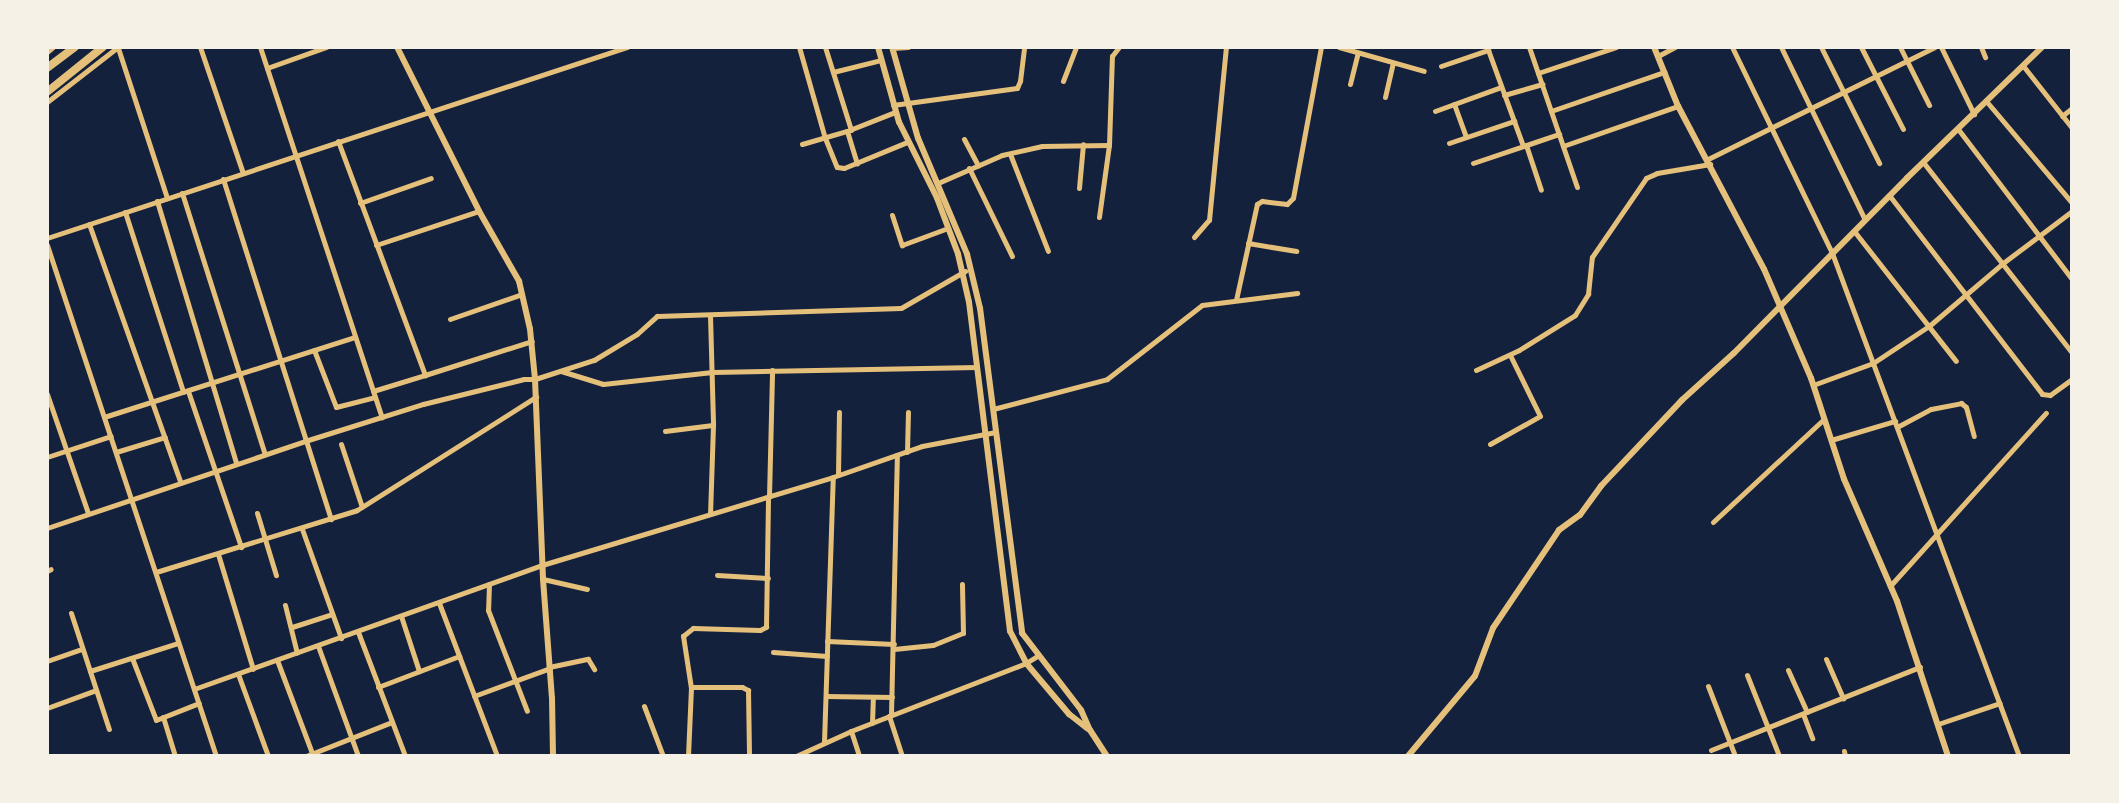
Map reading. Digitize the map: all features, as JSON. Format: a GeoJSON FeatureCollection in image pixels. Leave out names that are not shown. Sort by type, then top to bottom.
{"type":"FeatureCollection","features":[{"type":"Feature","properties":{"kind":"highway"},"geometry":{"type":"LineString","coordinates":[[47,68],[75,47]]}},
{"type":"Feature","properties":{"kind":"highway"},"geometry":{"type":"LineString","coordinates":[[47,92],[103,47]]}},
{"type":"Feature","properties":{"kind":"street"},"geometry":{"type":"LineString","coordinates":[[200,47],[243,173]]}},
{"type":"Feature","properties":{"kind":"street"},"geometry":{"type":"LineString","coordinates":[[260,47],[382,417]]}},
{"type":"Feature","properties":{"kind":"street"},"geometry":{"type":"LineString","coordinates":[[267,68],[326,47]]}},
{"type":"Feature","properties":{"kind":"street"},"geometry":{"type":"LineString","coordinates":[[397,47],[479,211],[519,281],[532,341],[536,379],[542,579],[550,668],[552,756]]}},
{"type":"Feature","properties":{"kind":"street"},"geometry":{"type":"LineString","coordinates":[[47,238],[627,47]]}},
{"type":"Feature","properties":{"kind":"street"},"geometry":{"type":"LineString","coordinates":[[799,47],[825,138],[837,167],[857,163],[907,142]]}},
{"type":"Feature","properties":{"kind":"street"},"geometry":{"type":"LineString","coordinates":[[825,47],[857,163]]}},
{"type":"Feature","properties":{"kind":"street"},"geometry":{"type":"LineString","coordinates":[[878,47],[894,109],[907,142],[938,189],[962,272],[978,367],[1007,620],[1026,663],[1069,714],[1090,730]]}},
{"type":"Feature","properties":{"kind":"street"},"geometry":{"type":"LineString","coordinates":[[908,47],[892,48],[918,138],[971,269],[980,308],[1021,628],[1037,656],[1082,710],[1090,730],[1107,756]]}},
{"type":"Feature","properties":{"kind":"street"},"geometry":{"type":"LineString","coordinates":[[802,144],[849,131],[908,104],[1017,89],[1024,47]]}},
{"type":"Feature","properties":{"kind":"street"},"geometry":{"type":"LineString","coordinates":[[1063,81],[1076,47]]}},
{"type":"Feature","properties":{"kind":"street"},"geometry":{"type":"LineString","coordinates":[[1099,218],[1109,145],[1112,56],[1119,47]]}},
{"type":"Feature","properties":{"kind":"street"},"geometry":{"type":"LineString","coordinates":[[1194,237],[1209,220],[1226,47]]}},
{"type":"Feature","properties":{"kind":"street"},"geometry":{"type":"LineString","coordinates":[[1236,300],[1257,204],[1262,201],[1289,203],[1293,198],[1321,47]]}},
{"type":"Feature","properties":{"kind":"street"},"geometry":{"type":"LineString","coordinates":[[1339,47],[1424,71]]}},
{"type":"Feature","properties":{"kind":"street"},"geometry":{"type":"LineString","coordinates":[[1529,47],[1577,187]]}},
{"type":"Feature","properties":{"kind":"street"},"geometry":{"type":"LineString","coordinates":[[1538,73],[1616,47]]}},
{"type":"Feature","properties":{"kind":"street"},"geometry":{"type":"LineString","coordinates":[[1654,47],[1678,106],[1780,305],[1813,385],[1844,480],[1890,586],[1920,667],[1948,756]]}},
{"type":"Feature","properties":{"kind":"street"},"geometry":{"type":"LineString","coordinates":[[1658,56],[1675,47]]}},
{"type":"Feature","properties":{"kind":"street"},"geometry":{"type":"LineString","coordinates":[[1732,47],[1832,253],[2020,756]]}},
{"type":"Feature","properties":{"kind":"street"},"geometry":{"type":"LineString","coordinates":[[1781,47],[1865,220]]}},
{"type":"Feature","properties":{"kind":"street"},"geometry":{"type":"LineString","coordinates":[[1821,47],[1879,163]]}},
{"type":"Feature","properties":{"kind":"street"},"geometry":{"type":"LineString","coordinates":[[1861,47],[1903,129]]}},
{"type":"Feature","properties":{"kind":"street"},"geometry":{"type":"LineString","coordinates":[[1900,47],[1929,105]]}},
{"type":"Feature","properties":{"kind":"street"},"geometry":{"type":"LineString","coordinates":[[1476,370],[1510,355],[1575,315],[1588,294],[1592,257],[1641,182],[1657,173],[1709,162],[1935,47]]}},
{"type":"Feature","properties":{"kind":"street"},"geometry":{"type":"LineString","coordinates":[[1941,47],[1974,114]]}},
{"type":"Feature","properties":{"kind":"street"},"geometry":{"type":"LineString","coordinates":[[1981,47],[1986,57]]}},
{"type":"Feature","properties":{"kind":"street"},"geometry":{"type":"LineString","coordinates":[[1408,756],[1475,676],[1493,628],[1559,530],[1580,515],[1601,486],[1682,400],[1734,353],[1889,195],[2042,47]]}},
{"type":"Feature","properties":{"kind":"street"},"geometry":{"type":"LineString","coordinates":[[47,102],[118,48],[167,198]]}},
{"type":"Feature","properties":{"kind":"street"},"geometry":{"type":"LineString","coordinates":[[1441,66],[1488,48],[1541,191]]}},
{"type":"Feature","properties":{"kind":"street"},"geometry":{"type":"LineString","coordinates":[[1350,84],[1358,53]]}},
{"type":"Feature","properties":{"kind":"street"},"geometry":{"type":"LineString","coordinates":[[833,72],[881,60]]}},
{"type":"Feature","properties":{"kind":"street"},"geometry":{"type":"LineString","coordinates":[[1385,97],[1393,62]]}},
{"type":"Feature","properties":{"kind":"street"},"geometry":{"type":"LineString","coordinates":[[2024,67],[2072,128]]}},
{"type":"Feature","properties":{"kind":"street"},"geometry":{"type":"LineString","coordinates":[[1551,111],[1664,72]]}},
{"type":"Feature","properties":{"kind":"street"},"geometry":{"type":"LineString","coordinates":[[1504,95],[1542,84]]}},
{"type":"Feature","properties":{"kind":"street"},"geometry":{"type":"LineString","coordinates":[[1435,111],[1501,86]]}},
{"type":"Feature","properties":{"kind":"street"},"geometry":{"type":"LineString","coordinates":[[1987,102],[2072,203]]}},
{"type":"Feature","properties":{"kind":"street"},"geometry":{"type":"LineString","coordinates":[[1454,104],[1466,137]]}},
{"type":"Feature","properties":{"kind":"street"},"geometry":{"type":"LineString","coordinates":[[1563,146],[1678,106]]}},
{"type":"Feature","properties":{"kind":"street"},"geometry":{"type":"LineString","coordinates":[[2062,116],[2072,108]]}},
{"type":"Feature","properties":{"kind":"street"},"geometry":{"type":"LineString","coordinates":[[1448,143],[1514,121]]}},
{"type":"Feature","properties":{"kind":"street"},"geometry":{"type":"LineString","coordinates":[[1958,129],[2072,279]]}},
{"type":"Feature","properties":{"kind":"street"},"geometry":{"type":"LineString","coordinates":[[1473,163],[1559,134]]}},
{"type":"Feature","properties":{"kind":"street"},"geometry":{"type":"LineString","coordinates":[[964,139],[978,165]]}},
{"type":"Feature","properties":{"kind":"street"},"geometry":{"type":"LineString","coordinates":[[338,141],[425,374]]}},
{"type":"Feature","properties":{"kind":"street"},"geometry":{"type":"LineString","coordinates":[[1079,188],[1083,144]]}},
{"type":"Feature","properties":{"kind":"street"},"geometry":{"type":"LineString","coordinates":[[938,189],[969,168],[1010,153],[1042,146],[1109,145]]}},
{"type":"Feature","properties":{"kind":"street"},"geometry":{"type":"LineString","coordinates":[[1010,153],[1048,251]]}},
{"type":"Feature","properties":{"kind":"street"},"geometry":{"type":"LineString","coordinates":[[1923,162],[2072,353]]}},
{"type":"Feature","properties":{"kind":"street"},"geometry":{"type":"LineString","coordinates":[[969,168],[1012,256]]}},
{"type":"Feature","properties":{"kind":"street"},"geometry":{"type":"LineString","coordinates":[[360,203],[431,178]]}},
{"type":"Feature","properties":{"kind":"street"},"geometry":{"type":"LineString","coordinates":[[223,179],[331,519]]}},
{"type":"Feature","properties":{"kind":"street"},"geometry":{"type":"LineString","coordinates":[[182,193],[265,454]]}},
{"type":"Feature","properties":{"kind":"street"},"geometry":{"type":"LineString","coordinates":[[1889,195],[2043,395],[2050,395],[2072,379]]}},
{"type":"Feature","properties":{"kind":"street"},"geometry":{"type":"LineString","coordinates":[[157,201],[236,463]]}},
{"type":"Feature","properties":{"kind":"street"},"geometry":{"type":"LineString","coordinates":[[376,245],[479,211]]}},
{"type":"Feature","properties":{"kind":"street"},"geometry":{"type":"LineString","coordinates":[[1813,385],[1873,363],[1929,326],[2003,263],[2072,211]]}},
{"type":"Feature","properties":{"kind":"street"},"geometry":{"type":"LineString","coordinates":[[125,212],[241,547]]}},
{"type":"Feature","properties":{"kind":"street"},"geometry":{"type":"LineString","coordinates":[[892,215],[902,245],[948,228]]}},
{"type":"Feature","properties":{"kind":"street"},"geometry":{"type":"LineString","coordinates":[[89,224],[180,481]]}},
{"type":"Feature","properties":{"kind":"street"},"geometry":{"type":"LineString","coordinates":[[1854,230],[1956,361]]}},
{"type":"Feature","properties":{"kind":"street"},"geometry":{"type":"LineString","coordinates":[[1248,243],[1296,251]]}},
{"type":"Feature","properties":{"kind":"street"},"geometry":{"type":"LineString","coordinates":[[47,245],[216,756]]}},
{"type":"Feature","properties":{"kind":"street"},"geometry":{"type":"LineString","coordinates":[[47,528],[180,481],[382,417],[561,371],[594,359],[636,334],[657,316],[901,308],[971,269]]}},
{"type":"Feature","properties":{"kind":"street"},"geometry":{"type":"LineString","coordinates":[[993,409],[1107,379],[1196,308],[1297,293]]}},
{"type":"Feature","properties":{"kind":"street"},"geometry":{"type":"LineString","coordinates":[[450,319],[522,295]]}},
{"type":"Feature","properties":{"kind":"street"},"geometry":{"type":"LineString","coordinates":[[710,315],[713,425],[710,514]]}},
{"type":"Feature","properties":{"kind":"street"},"geometry":{"type":"LineString","coordinates":[[104,417],[152,404],[354,337]]}},
{"type":"Feature","properties":{"kind":"street"},"geometry":{"type":"LineString","coordinates":[[314,350],[336,407],[425,374],[532,341]]}},
{"type":"Feature","properties":{"kind":"street"},"geometry":{"type":"LineString","coordinates":[[1490,444],[1540,416],[1510,355]]}},
{"type":"Feature","properties":{"kind":"street"},"geometry":{"type":"LineString","coordinates":[[561,371],[603,384],[712,372],[978,367]]}},
{"type":"Feature","properties":{"kind":"street"},"geometry":{"type":"LineString","coordinates":[[688,756],[691,687],[684,633],[693,628],[763,629],[768,624],[772,370]]}},
{"type":"Feature","properties":{"kind":"street"},"geometry":{"type":"LineString","coordinates":[[47,394],[88,513]]}},
{"type":"Feature","properties":{"kind":"street"},"geometry":{"type":"LineString","coordinates":[[156,572],[302,529],[362,507],[536,397]]}},
{"type":"Feature","properties":{"kind":"street"},"geometry":{"type":"LineString","coordinates":[[1831,440],[1896,424],[1931,409],[1961,403],[1966,407],[1974,436]]}},
{"type":"Feature","properties":{"kind":"street"},"geometry":{"type":"LineString","coordinates":[[824,742],[839,412]]}},
{"type":"Feature","properties":{"kind":"street"},"geometry":{"type":"LineString","coordinates":[[907,452],[908,412]]}},
{"type":"Feature","properties":{"kind":"street"},"geometry":{"type":"LineString","coordinates":[[1890,586],[2046,414]]}},
{"type":"Feature","properties":{"kind":"street"},"geometry":{"type":"LineString","coordinates":[[1713,522],[1824,419]]}},
{"type":"Feature","properties":{"kind":"street"},"geometry":{"type":"LineString","coordinates":[[665,431],[713,425]]}},
{"type":"Feature","properties":{"kind":"street"},"geometry":{"type":"LineString","coordinates":[[194,689],[542,565],[907,452],[996,432]]}},
{"type":"Feature","properties":{"kind":"street"},"geometry":{"type":"LineString","coordinates":[[47,457],[111,436]]}},
{"type":"Feature","properties":{"kind":"street"},"geometry":{"type":"LineString","coordinates":[[116,452],[164,437]]}},
{"type":"Feature","properties":{"kind":"street"},"geometry":{"type":"LineString","coordinates":[[341,444],[362,507]]}},
{"type":"Feature","properties":{"kind":"street"},"geometry":{"type":"LineString","coordinates":[[897,455],[894,647],[890,715],[902,756]]}},
{"type":"Feature","properties":{"kind":"street"},"geometry":{"type":"LineString","coordinates":[[257,513],[276,575]]}},
{"type":"Feature","properties":{"kind":"street"},"geometry":{"type":"LineString","coordinates":[[302,529],[341,638]]}},
{"type":"Feature","properties":{"kind":"street"},"geometry":{"type":"LineString","coordinates":[[218,554],[253,668]]}},
{"type":"Feature","properties":{"kind":"street"},"geometry":{"type":"LineString","coordinates":[[717,575],[768,578]]}},
{"type":"Feature","properties":{"kind":"street"},"geometry":{"type":"LineString","coordinates":[[542,579],[587,589]]}},
{"type":"Feature","properties":{"kind":"street"},"geometry":{"type":"LineString","coordinates":[[489,584],[488,610],[527,711]]}},
{"type":"Feature","properties":{"kind":"street"},"geometry":{"type":"LineString","coordinates":[[827,641],[894,647],[933,645],[963,634],[962,584]]}},
{"type":"Feature","properties":{"kind":"street"},"geometry":{"type":"LineString","coordinates":[[439,603],[497,756]]}},
{"type":"Feature","properties":{"kind":"street"},"geometry":{"type":"LineString","coordinates":[[285,605],[297,653]]}},
{"type":"Feature","properties":{"kind":"street"},"geometry":{"type":"LineString","coordinates":[[71,613],[109,729]]}},
{"type":"Feature","properties":{"kind":"street"},"geometry":{"type":"LineString","coordinates":[[292,627],[332,614]]}},
{"type":"Feature","properties":{"kind":"street"},"geometry":{"type":"LineString","coordinates":[[401,616],[419,671]]}},
{"type":"Feature","properties":{"kind":"street"},"geometry":{"type":"LineString","coordinates":[[358,632],[405,756]]}},
{"type":"Feature","properties":{"kind":"street"},"geometry":{"type":"LineString","coordinates":[[90,671],[178,643]]}},
{"type":"Feature","properties":{"kind":"street"},"geometry":{"type":"LineString","coordinates":[[318,646],[358,756]]}},
{"type":"Feature","properties":{"kind":"street"},"geometry":{"type":"LineString","coordinates":[[47,661],[82,649]]}},
{"type":"Feature","properties":{"kind":"street"},"geometry":{"type":"LineString","coordinates":[[773,652],[827,656]]}},
{"type":"Feature","properties":{"kind":"street"},"geometry":{"type":"LineString","coordinates":[[378,687],[459,656]]}},
{"type":"Feature","properties":{"kind":"street"},"geometry":{"type":"LineString","coordinates":[[796,756],[890,715],[1026,663],[1037,656]]}},
{"type":"Feature","properties":{"kind":"street"},"geometry":{"type":"LineString","coordinates":[[132,658],[156,720],[199,703]]}},
{"type":"Feature","properties":{"kind":"street"},"geometry":{"type":"LineString","coordinates":[[474,696],[550,668],[588,659],[594,669]]}},
{"type":"Feature","properties":{"kind":"street"},"geometry":{"type":"LineString","coordinates":[[1826,659],[1843,698]]}},
{"type":"Feature","properties":{"kind":"street"},"geometry":{"type":"LineString","coordinates":[[277,660],[310,755],[392,722]]}},
{"type":"Feature","properties":{"kind":"street"},"geometry":{"type":"LineString","coordinates":[[1711,750],[1920,667]]}},
{"type":"Feature","properties":{"kind":"street"},"geometry":{"type":"LineString","coordinates":[[1788,670],[1812,738]]}},
{"type":"Feature","properties":{"kind":"street"},"geometry":{"type":"LineString","coordinates":[[238,674],[268,756]]}},
{"type":"Feature","properties":{"kind":"street"},"geometry":{"type":"LineString","coordinates":[[1747,675],[1779,756]]}},
{"type":"Feature","properties":{"kind":"street"},"geometry":{"type":"LineString","coordinates":[[1708,686],[1735,756]]}},
{"type":"Feature","properties":{"kind":"street"},"geometry":{"type":"LineString","coordinates":[[691,687],[742,687],[748,691],[749,756]]}},
{"type":"Feature","properties":{"kind":"street"},"geometry":{"type":"LineString","coordinates":[[47,708],[96,690]]}},
{"type":"Feature","properties":{"kind":"street"},"geometry":{"type":"LineString","coordinates":[[826,696],[892,697]]}},
{"type":"Feature","properties":{"kind":"street"},"geometry":{"type":"LineString","coordinates":[[872,723],[873,697]]}},
{"type":"Feature","properties":{"kind":"street"},"geometry":{"type":"LineString","coordinates":[[1938,724],[2000,703]]}},
{"type":"Feature","properties":{"kind":"street"},"geometry":{"type":"LineString","coordinates":[[644,706],[663,756]]}},
{"type":"Feature","properties":{"kind":"street"},"geometry":{"type":"LineString","coordinates":[[163,717],[175,756]]}},
{"type":"Feature","properties":{"kind":"street"},"geometry":{"type":"LineString","coordinates":[[851,731],[859,756]]}}]}
